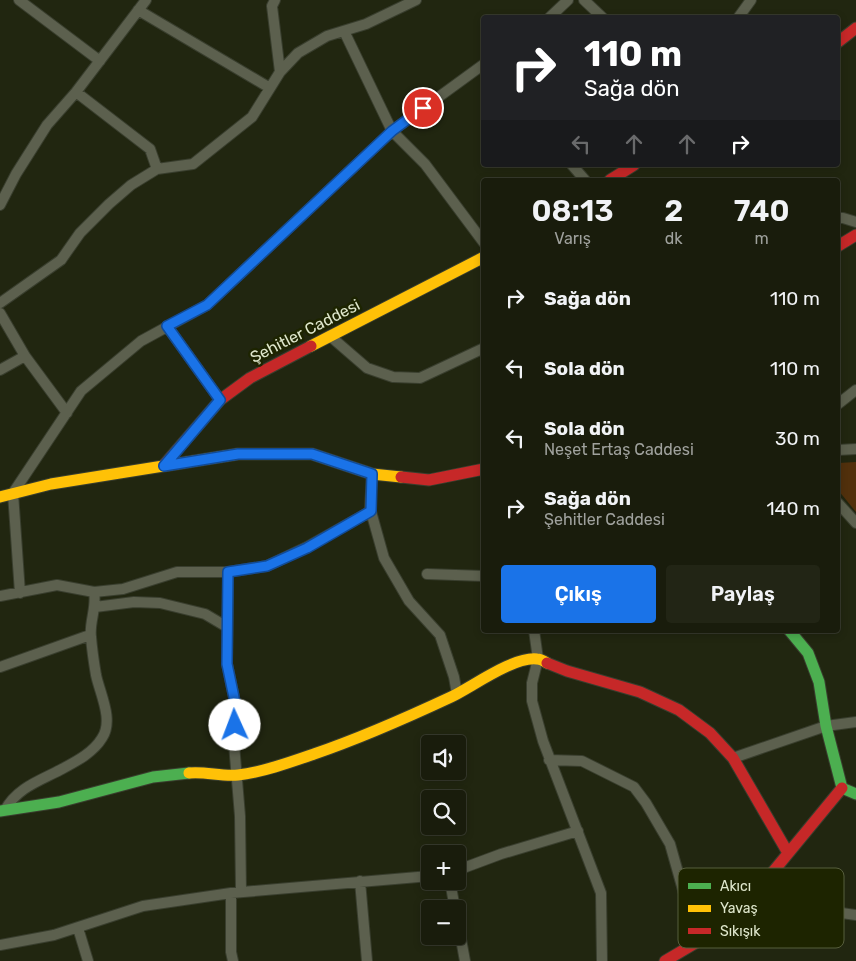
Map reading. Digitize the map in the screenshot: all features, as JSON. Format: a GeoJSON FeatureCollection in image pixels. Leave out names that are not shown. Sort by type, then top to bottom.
{"type":"FeatureCollection","features":[{"type":"Feature","properties":{"kind":"street"},"geometry":{"type":"LineString","coordinates":[[19,0],[100,61]]}},
{"type":"Feature","properties":{"kind":"street"},"geometry":{"type":"LineString","coordinates":[[0,205],[16,174],[47,125],[76,92],[146,0]]}},
{"type":"Feature","properties":{"kind":"street"},"geometry":{"type":"LineString","coordinates":[[275,0],[272,6],[280,72]]}},
{"type":"Feature","properties":{"kind":"street"},"geometry":{"type":"LineString","coordinates":[[0,304],[61,260],[80,233],[131,185],[157,169],[193,164],[252,117],[280,72],[298,53],[327,36],[366,24],[416,0]]}},
{"type":"Feature","properties":{"kind":"street"},"geometry":{"type":"LineString","coordinates":[[552,15],[568,0]]}},
{"type":"Feature","properties":{"kind":"street"},"geometry":{"type":"LineString","coordinates":[[584,0],[600,15]]}},
{"type":"Feature","properties":{"kind":"street"},"geometry":{"type":"LineString","coordinates":[[740,15],[751,0]]}},
{"type":"Feature","properties":{"kind":"street"},"geometry":{"type":"LineString","coordinates":[[138,10],[270,88]]}},
{"type":"Feature","properties":{"kind":"street"},"geometry":{"type":"LineString","coordinates":[[840,40],[856,28]]}},
{"type":"Feature","properties":{"kind":"street"},"geometry":{"type":"LineString","coordinates":[[344,31],[392,131],[425,164],[481,239]]}},
{"type":"Feature","properties":{"kind":"street"},"geometry":{"type":"LineString","coordinates":[[20,593],[13,493],[81,391],[141,340],[207,305],[392,131],[481,67]]}},
{"type":"Feature","properties":{"kind":"street"},"geometry":{"type":"LineString","coordinates":[[76,92],[150,149],[157,169]]}},
{"type":"Feature","properties":{"kind":"street"},"geometry":{"type":"LineString","coordinates":[[574,167],[583,178]]}},
{"type":"Feature","properties":{"kind":"street"},"geometry":{"type":"LineString","coordinates":[[613,178],[631,167]]}},
{"type":"Feature","properties":{"kind":"street"},"geometry":{"type":"LineString","coordinates":[[840,218],[856,222]]}},
{"type":"Feature","properties":{"kind":"street"},"geometry":{"type":"LineString","coordinates":[[840,245],[856,235]]}},
{"type":"Feature","properties":{"kind":"street","name":"Şehitler Caddesi"},"geometry":{"type":"LineString","coordinates":[[164,466],[220,400],[250,378],[481,260]]}},
{"type":"Feature","properties":{"kind":"street"},"geometry":{"type":"LineString","coordinates":[[0,313],[25,356],[67,413]]}},
{"type":"Feature","properties":{"kind":"street"},"geometry":{"type":"LineString","coordinates":[[167,326],[220,400]]}},
{"type":"Feature","properties":{"kind":"street"},"geometry":{"type":"LineString","coordinates":[[330,336],[367,368],[393,377],[420,378],[481,349]]}},
{"type":"Feature","properties":{"kind":"street"},"geometry":{"type":"LineString","coordinates":[[0,370],[25,356]]}},
{"type":"Feature","properties":{"kind":"street"},"geometry":{"type":"LineString","coordinates":[[840,402],[856,390]]}},
{"type":"Feature","properties":{"kind":"street"},"geometry":{"type":"LineString","coordinates":[[840,450],[856,450]]}},
{"type":"Feature","properties":{"kind":"street"},"geometry":{"type":"LineString","coordinates":[[0,496],[51,484],[238,454],[312,454],[372,474],[428,480],[481,470]]}},
{"type":"Feature","properties":{"kind":"street"},"geometry":{"type":"LineString","coordinates":[[372,474],[371,511],[384,558],[409,600],[440,635],[454,677],[457,694]]}},
{"type":"Feature","properties":{"kind":"street"},"geometry":{"type":"LineString","coordinates":[[840,504],[856,523]]}},
{"type":"Feature","properties":{"kind":"street"},"geometry":{"type":"LineString","coordinates":[[0,596],[58,585],[94,592],[123,589],[177,572],[228,572],[267,566],[307,548],[371,511]]}},
{"type":"Feature","properties":{"kind":"street"},"geometry":{"type":"LineString","coordinates":[[228,572],[227,664],[236,707],[234,744],[240,816],[231,952],[233,961]]}},
{"type":"Feature","properties":{"kind":"street"},"geometry":{"type":"LineString","coordinates":[[427,574],[481,576]]}},
{"type":"Feature","properties":{"kind":"street"},"geometry":{"type":"LineString","coordinates":[[3,810],[11,798],[21,790],[76,762],[102,738],[107,718],[96,675],[90,635],[95,607],[94,592]]}},
{"type":"Feature","properties":{"kind":"street"},"geometry":{"type":"LineString","coordinates":[[95,607],[134,602],[160,603],[205,614],[227,627]]}},
{"type":"Feature","properties":{"kind":"street"},"geometry":{"type":"LineString","coordinates":[[534,633],[538,659],[532,683],[532,701],[543,741],[601,893],[602,961]]}},
{"type":"Feature","properties":{"kind":"street"},"geometry":{"type":"LineString","coordinates":[[791,633],[808,653],[820,682],[826,726],[842,788]]}},
{"type":"Feature","properties":{"kind":"street"},"geometry":{"type":"LineString","coordinates":[[0,667],[90,635]]}},
{"type":"Feature","properties":{"kind":"street"},"geometry":{"type":"LineString","coordinates":[[3,810],[59,802],[152,777],[198,772],[237,775],[288,762],[324,751],[398,722],[457,694],[510,665],[530,659],[538,659],[567,671],[640,692],[679,710],[710,733],[733,758],[788,853]]}},
{"type":"Feature","properties":{"kind":"street"},"geometry":{"type":"LineString","coordinates":[[733,758],[826,726],[856,722]]}},
{"type":"Feature","properties":{"kind":"street"},"geometry":{"type":"LineString","coordinates":[[550,760],[582,761],[634,787],[646,803],[670,844],[678,872]]}},
{"type":"Feature","properties":{"kind":"street"},"geometry":{"type":"LineString","coordinates":[[842,788],[856,794]]}},
{"type":"Feature","properties":{"kind":"street"},"geometry":{"type":"LineString","coordinates":[[776,868],[842,788]]}},
{"type":"Feature","properties":{"kind":"street"},"geometry":{"type":"LineString","coordinates":[[466,867],[578,831]]}},
{"type":"Feature","properties":{"kind":"street"},"geometry":{"type":"LineString","coordinates":[[0,944],[27,941],[78,928],[143,906],[236,892],[421,877]]}},
{"type":"Feature","properties":{"kind":"street"},"geometry":{"type":"LineString","coordinates":[[360,881],[367,961]]}},
{"type":"Feature","properties":{"kind":"street"},"geometry":{"type":"LineString","coordinates":[[78,928],[88,961]]}},
{"type":"Feature","properties":{"kind":"street"},"geometry":{"type":"LineString","coordinates":[[462,945],[465,961]]}},
{"type":"Feature","properties":{"kind":"street"},"geometry":{"type":"LineString","coordinates":[[665,961],[687,948]]}},
{"type":"Feature","properties":{"kind":"shaded area"},"geometry":{"type":"Polygon","coordinates":[[[856,462],[856,512],[840,492],[840,463],[856,462]]]}},
{"type":"Feature","properties":{"kind":"traffic: fast"},"geometry":{"type":"LineString","coordinates":[[791,633],[808,653],[819,682],[826,726],[842,788],[856,794]]}},
{"type":"Feature","properties":{"kind":"traffic: fast"},"geometry":{"type":"LineString","coordinates":[[0,811],[59,802],[153,777],[189,773]]}},
{"type":"Feature","properties":{"kind":"traffic: slow"},"geometry":{"type":"LineString","coordinates":[[311,346],[481,259]]}},
{"type":"Feature","properties":{"kind":"traffic: slow"},"geometry":{"type":"LineString","coordinates":[[0,497],[51,484],[238,454],[312,454],[372,474],[401,477]]}},
{"type":"Feature","properties":{"kind":"traffic: slow"},"geometry":{"type":"LineString","coordinates":[[189,773],[238,775],[277,766],[332,748],[400,720],[451,697],[493,673],[517,662],[537,659],[547,663]]}},
{"type":"Feature","properties":{"kind":"traffic: jam"},"geometry":{"type":"LineString","coordinates":[[840,40],[856,28]]}},
{"type":"Feature","properties":{"kind":"traffic: jam"},"geometry":{"type":"LineString","coordinates":[[613,178],[631,167]]}},
{"type":"Feature","properties":{"kind":"traffic: jam"},"geometry":{"type":"LineString","coordinates":[[840,245],[856,235]]}},
{"type":"Feature","properties":{"kind":"traffic: jam"},"geometry":{"type":"LineString","coordinates":[[164,465],[220,400],[250,378],[311,346]]}},
{"type":"Feature","properties":{"kind":"traffic: jam"},"geometry":{"type":"LineString","coordinates":[[401,477],[429,480],[481,470]]}},
{"type":"Feature","properties":{"kind":"traffic: jam"},"geometry":{"type":"LineString","coordinates":[[547,663],[567,671],[640,692],[679,710],[710,733],[733,758],[788,853]]}},
{"type":"Feature","properties":{"kind":"traffic: jam"},"geometry":{"type":"LineString","coordinates":[[776,868],[842,788]]}},
{"type":"Feature","properties":{"kind":"traffic: jam"},"geometry":{"type":"LineString","coordinates":[[665,961],[687,948]]}},
{"type":"Feature","properties":{"kind":"route"},"geometry":{"type":"LineString","coordinates":[[235,725],[236,707],[227,664],[228,572],[267,566],[307,548],[371,511],[372,474],[312,454],[238,454],[164,466],[189,439],[220,400],[167,326],[207,305],[392,131],[423,108]]}}]}
